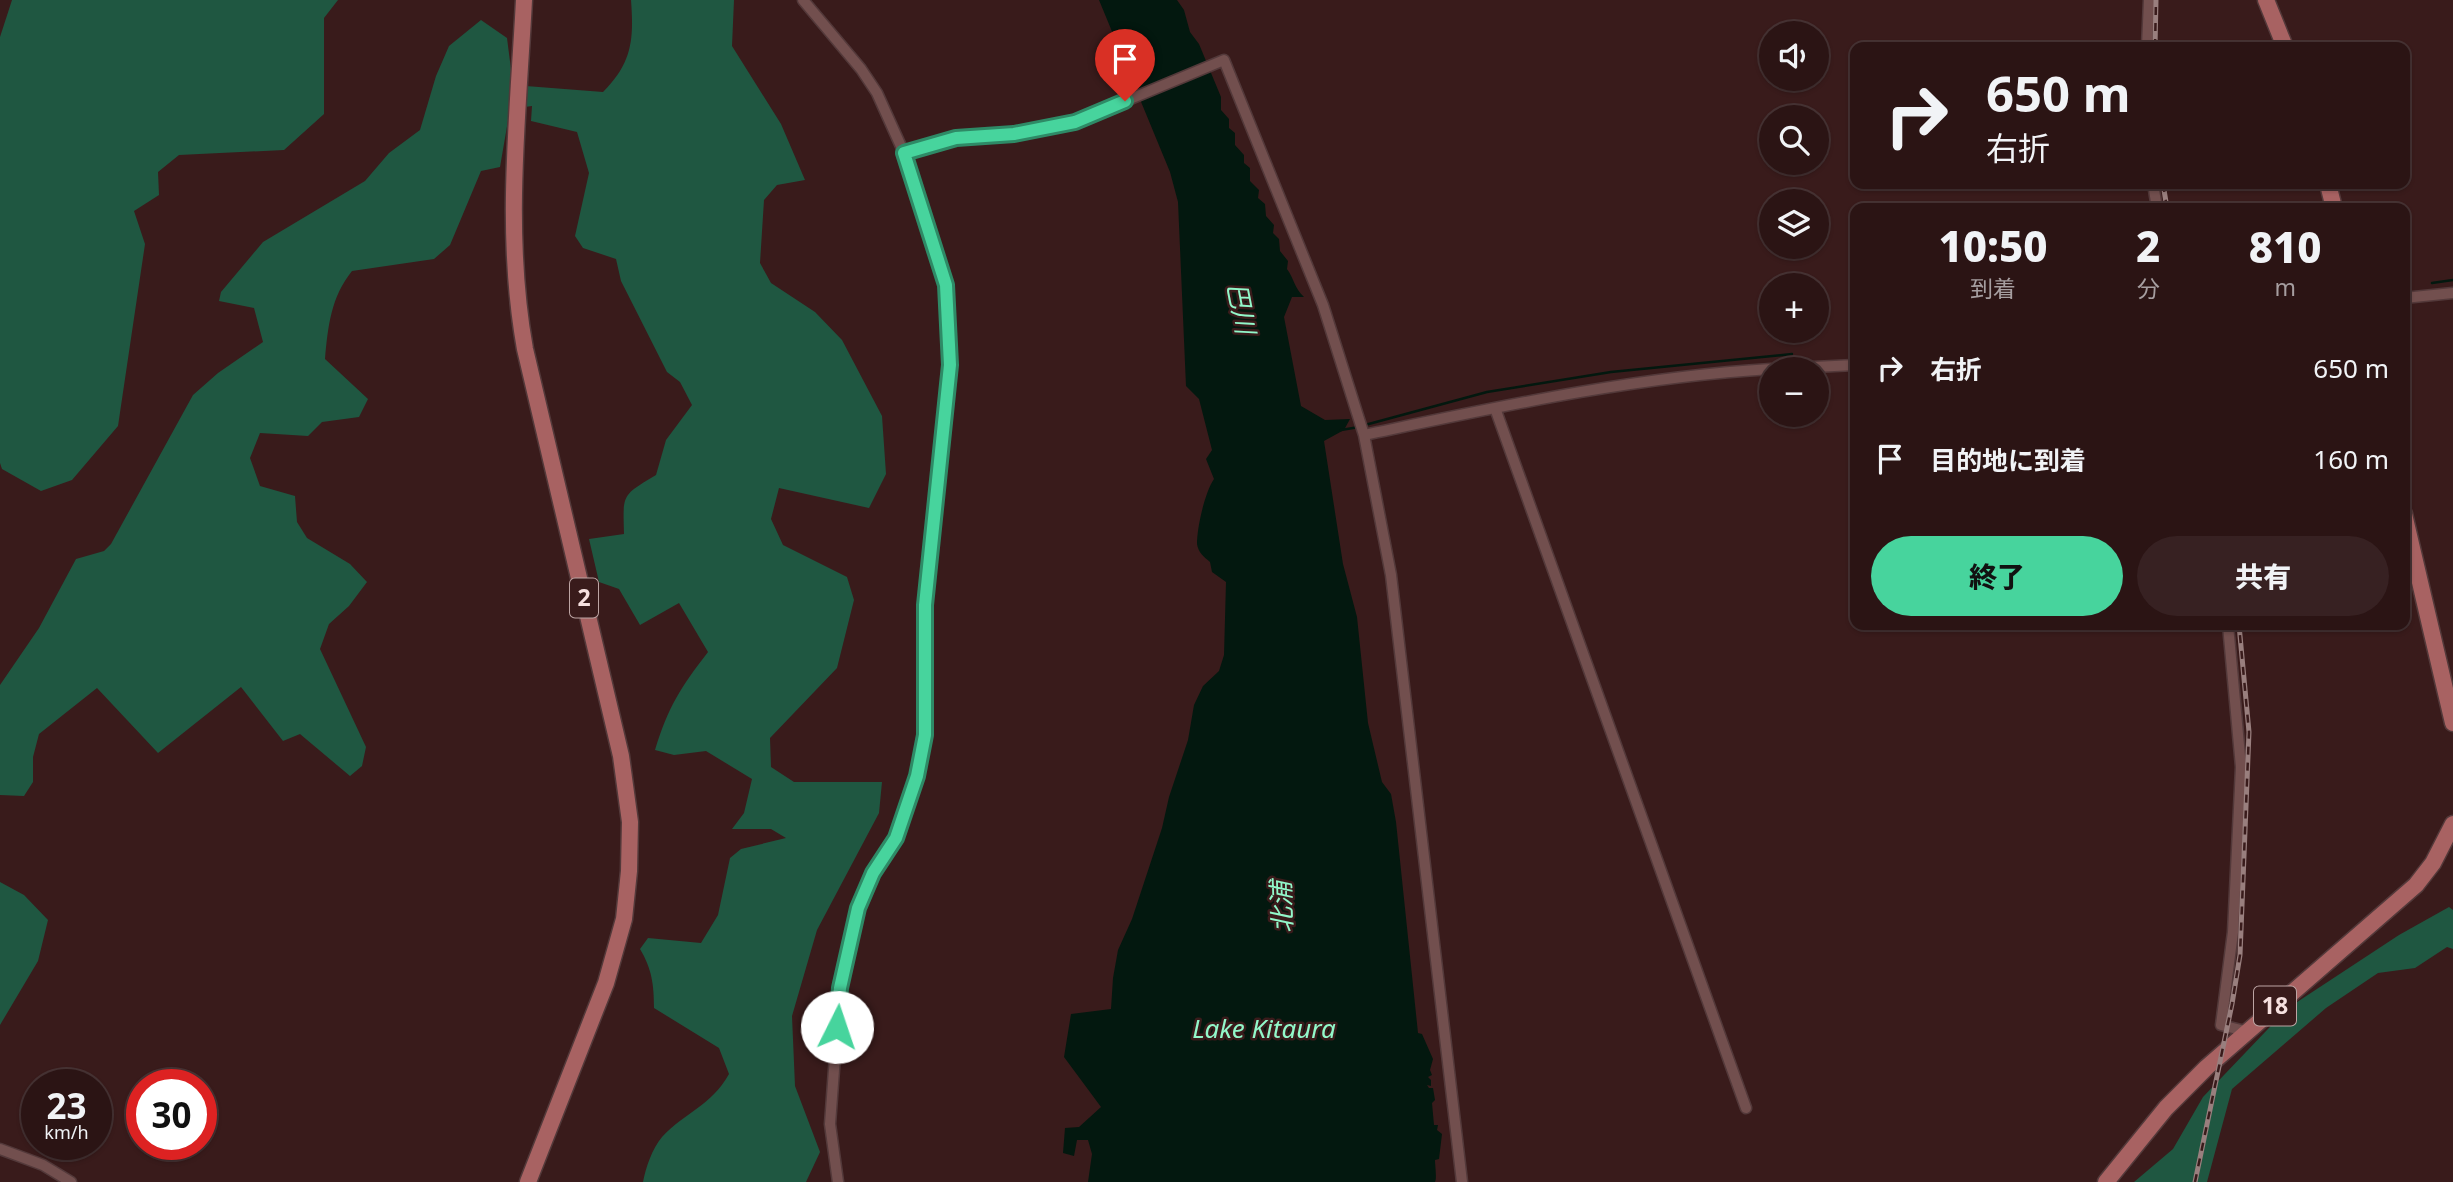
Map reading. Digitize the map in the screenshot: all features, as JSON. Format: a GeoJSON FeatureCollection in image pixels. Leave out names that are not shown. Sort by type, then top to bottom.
{"type":"FeatureCollection","features":[{"type":"Feature","properties":{"kind":"main road","name":"2"},"geometry":{"type":"LineString","coordinates":[[524,0],[514,183],[516,298],[525,349],[621,756],[630,822],[629,871],[618,940],[606,983],[528,1182]]}},
{"type":"Feature","properties":{"kind":"main road"},"geometry":{"type":"LineString","coordinates":[[2266,0],[2283,42]]}},
{"type":"Feature","properties":{"kind":"main road"},"geometry":{"type":"LineString","coordinates":[[2410,538],[2453,721]]}},
{"type":"Feature","properties":{"kind":"main road","name":"18"},"geometry":{"type":"LineString","coordinates":[[2106,1182],[2166,1108],[2245,1031],[2416,885],[2451,830]]}},
{"type":"Feature","properties":{"kind":"street"},"geometry":{"type":"LineString","coordinates":[[803,0],[861,69],[877,93],[904,153],[946,285],[950,365],[925,605],[925,735],[917,776],[896,838],[868,885],[858,908],[846,953],[840,988],[830,1124],[838,1182]]}},
{"type":"Feature","properties":{"kind":"street"},"geometry":{"type":"LineString","coordinates":[[2147,42],[2149,0]]}},
{"type":"Feature","properties":{"kind":"street"},"geometry":{"type":"LineString","coordinates":[[904,153],[956,138],[1014,134],[1075,122],[1224,60],[1323,304],[1363,432],[1391,575],[1462,1182]]}},
{"type":"Feature","properties":{"kind":"street"},"geometry":{"type":"LineString","coordinates":[[2410,297],[2453,293]]}},
{"type":"Feature","properties":{"kind":"street"},"geometry":{"type":"LineString","coordinates":[[1829,366],[1850,365]]}},
{"type":"Feature","properties":{"kind":"street"},"geometry":{"type":"LineString","coordinates":[[1363,432],[1551,396],[1759,370]]}},
{"type":"Feature","properties":{"kind":"street"},"geometry":{"type":"LineString","coordinates":[[1495,408],[1746,1108]]}},
{"type":"Feature","properties":{"kind":"street"},"geometry":{"type":"LineString","coordinates":[[2228,630],[2241,768],[2233,932],[2221,1025],[2245,1031]]}},
{"type":"Feature","properties":{"kind":"street"},"geometry":{"type":"LineString","coordinates":[[0,1149],[43,1165],[71,1182]]}},
{"type":"Feature","properties":{"kind":"green space"},"geometry":{"type":"Polygon","coordinates":[[[12,0],[338,0],[324,18],[324,114],[284,150],[179,155],[158,172],[159,195],[134,211],[145,244],[118,426],[72,480],[41,491],[2,469],[0,463],[0,37],[12,0]]]}},
{"type":"Feature","properties":{"kind":"green space"},"geometry":{"type":"Polygon","coordinates":[[[631,0],[734,0],[732,46],[781,124],[805,180],[777,185],[764,200],[760,263],[771,283],[815,312],[842,340],[882,416],[886,474],[869,508],[779,488],[771,519],[783,545],[847,577],[854,600],[837,668],[770,738],[771,767],[794,782],[882,782],[879,813],[817,930],[792,1016],[795,1086],[820,1152],[806,1182],[643,1182],[650,1158],[662,1137],[706,1102],[729,1074],[719,1048],[654,1008],[652,977],[640,949],[648,938],[701,943],[718,915],[730,858],[741,849],[786,838],[771,829],[732,829],[744,813],[752,779],[706,751],[674,755],[655,750],[676,698],[708,652],[679,603],[640,625],[619,589],[599,582],[589,539],[624,534],[626,497],[636,487],[656,475],[666,440],[692,405],[680,382],[667,372],[621,281],[616,259],[583,248],[575,236],[589,173],[577,132],[531,121],[532,106],[510,109],[500,167],[481,171],[450,245],[434,259],[352,271],[339,291],[332,312],[325,359],[368,399],[359,417],[322,422],[308,436],[260,433],[250,458],[260,486],[295,496],[297,522],[307,538],[350,564],[367,582],[349,606],[329,624],[320,649],[366,747],[362,766],[350,776],[300,734],[283,741],[241,687],[158,753],[97,688],[39,734],[33,757],[33,782],[24,796],[0,795],[0,685],[39,628],[76,559],[104,551],[111,544],[193,395],[218,373],[263,342],[254,308],[219,301],[221,292],[263,242],[365,181],[389,153],[420,130],[436,76],[449,46],[481,20],[507,38],[513,85],[603,92],[620,71],[629,50],[631,0]]]}},
{"type":"Feature","properties":{"kind":"green space"},"geometry":{"type":"Polygon","coordinates":[[[0,882],[24,895],[48,920],[38,961],[0,1025],[0,882]]]}},
{"type":"Feature","properties":{"kind":"green space"},"geometry":{"type":"Polygon","coordinates":[[[2449,907],[2453,910],[2453,949],[2447,947],[2415,968],[2378,973],[2326,1008],[2232,1089],[2207,1182],[2134,1182],[2173,1149],[2203,1097],[2288,1008],[2399,935],[2449,907]]]}},
{"type":"Feature","properties":{"kind":"water","name":"Lake Kitaura"},"geometry":{"type":"Polygon","coordinates":[[[1099,0],[1177,0],[1184,10],[1190,32],[1199,44],[1221,97],[1221,110],[1229,119],[1229,128],[1235,133],[1235,145],[1244,155],[1244,163],[1250,168],[1250,181],[1259,190],[1258,198],[1265,204],[1266,216],[1274,225],[1273,233],[1279,239],[1280,251],[1288,261],[1287,269],[1304,297],[1292,297],[1284,317],[1301,406],[1325,420],[1350,419],[1344,430],[1324,441],[1343,564],[1357,617],[1368,723],[1382,782],[1391,794],[1396,822],[1418,1033],[1422,1034],[1433,1059],[1430,1070],[1432,1075],[1428,1077],[1431,1086],[1427,1085],[1433,1088],[1434,1125],[1438,1125],[1437,1130],[1442,1134],[1439,1159],[1435,1160],[1435,1182],[1088,1182],[1092,1154],[1088,1140],[1077,1140],[1074,1156],[1063,1153],[1065,1128],[1079,1127],[1101,1107],[1064,1057],[1071,1014],[1111,1009],[1118,950],[1132,919],[1162,828],[1188,740],[1194,705],[1203,686],[1219,671],[1224,655],[1226,582],[1212,572],[1210,562],[1200,552],[1197,544],[1202,510],[1214,479],[1206,459],[1212,450],[1199,399],[1186,386],[1178,202],[1170,172],[1099,0]]]}},
{"type":"Feature","properties":{"kind":"waterway"},"geometry":{"type":"LineString","coordinates":[[2432,283],[2453,280]]}},
{"type":"Feature","properties":{"kind":"waterway"},"geometry":{"type":"LineString","coordinates":[[1365,425],[1487,392],[1611,372],[1792,354]]}},
{"type":"Feature","properties":{"kind":"waterway"},"geometry":{"type":"LineString","coordinates":[[1341,430],[1359,427]]}},
{"type":"Feature","properties":{"kind":"railway"},"geometry":{"type":"LineString","coordinates":[[2155,42],[2156,0]]}},
{"type":"Feature","properties":{"kind":"railway"},"geometry":{"type":"LineString","coordinates":[[2164,189],[2166,203]]}},
{"type":"Feature","properties":{"kind":"railway"},"geometry":{"type":"LineString","coordinates":[[2195,1182],[2240,955],[2249,732],[2239,630]]}},
{"type":"Feature","properties":{"kind":"route"},"geometry":{"type":"LineString","coordinates":[[837,1027],[846,953],[858,908],[873,873],[896,838],[917,776],[925,735],[925,605],[950,365],[946,285],[904,153],[956,138],[1014,134],[1075,122],[1125,101]]}},
{"type":"Feature","properties":{"kind":"water label","name":"巴川"},"geometry":{"type":"Point","coordinates":[1241,308]}},
{"type":"Feature","properties":{"kind":"water label","name":"北浦"},"geometry":{"type":"Point","coordinates":[1282,907]}}]}
